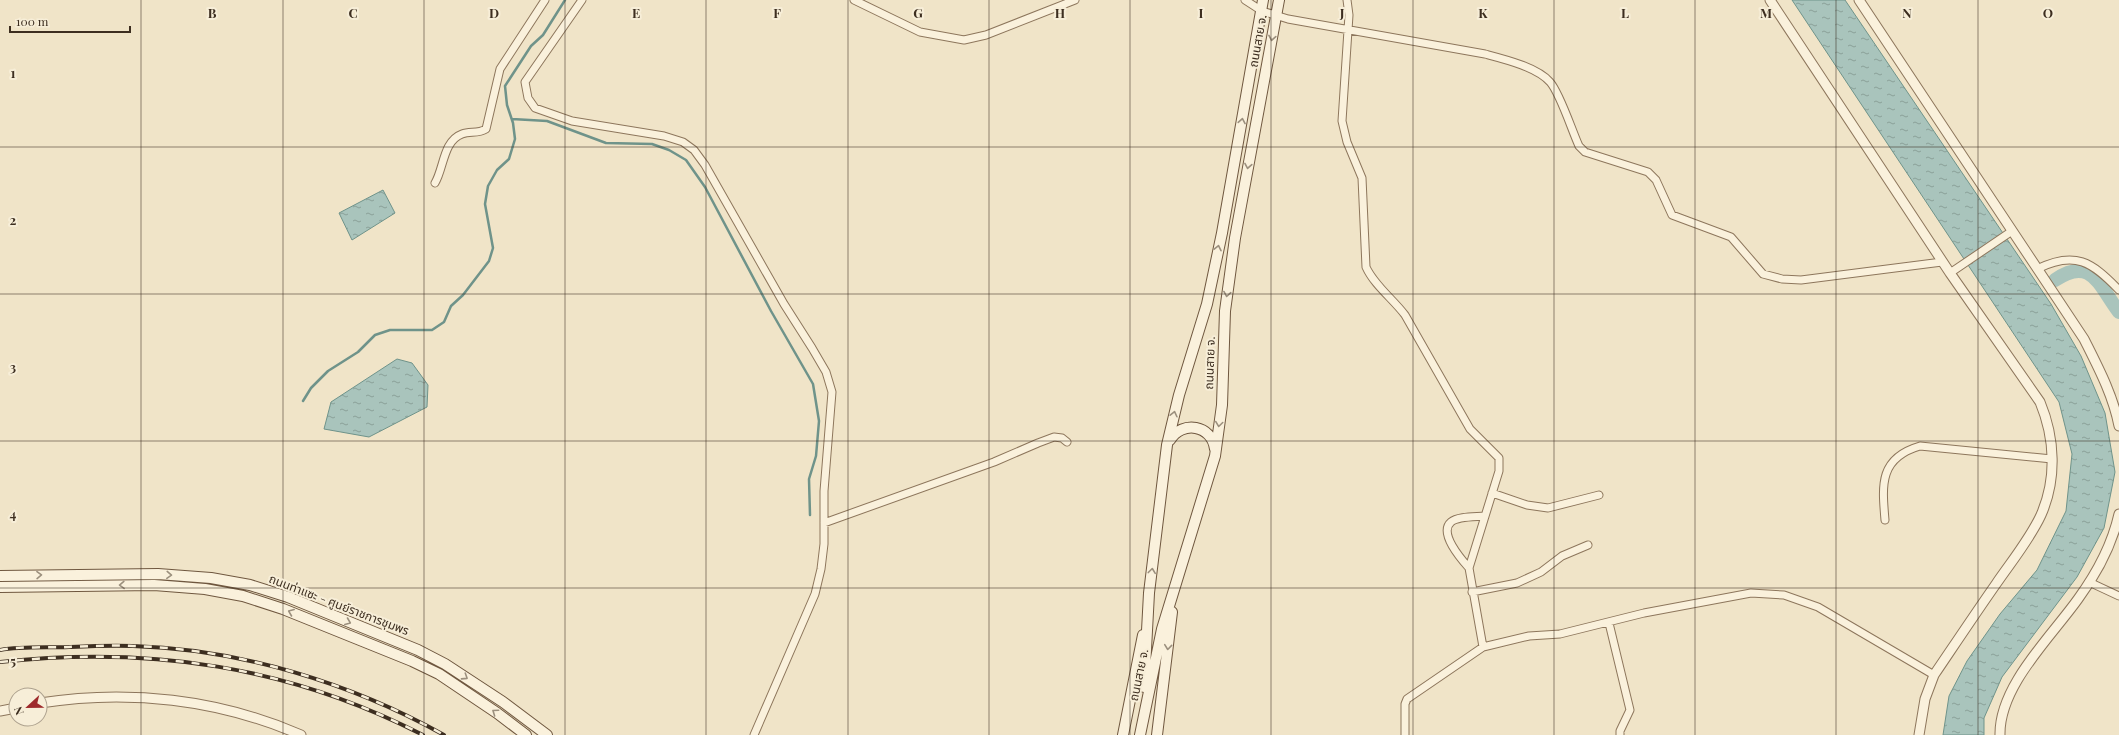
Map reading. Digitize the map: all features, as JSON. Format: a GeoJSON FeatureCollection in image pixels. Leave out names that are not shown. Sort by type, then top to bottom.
{"type":"FeatureCollection","features":[{"type":"Feature","properties":{"kind":"main road","name":"ถนนสาย จ."},"geometry":{"type":"LineString","coordinates":[[1140,735],[1148,648],[1150,593],[1167,445],[1179,395],[1208,297],[1263,0]]}},
{"type":"Feature","properties":{"kind":"main road","name":"ถนนสาย จ."},"geometry":{"type":"LineString","coordinates":[[1142,721],[1162,629],[1215,456],[1222,405],[1224,311],[1235,238],[1279,0]]}},
{"type":"Feature","properties":{"kind":"main road"},"geometry":{"type":"LineString","coordinates":[[1167,445],[1173,435],[1179,430],[1194,427],[1208,434],[1212,440],[1215,456]]}},
{"type":"Feature","properties":{"kind":"main road","name":"ถนนท่าแซะ - ศูนย์ราชการชุมพร"},"geometry":{"type":"LineString","coordinates":[[0,576],[158,574],[211,578],[250,585],[288,597],[418,650],[445,664],[503,702],[547,735]]}},
{"type":"Feature","properties":{"kind":"main road","name":"ถนนท่าแซะ - ศูนย์ราชการชุมพร"},"geometry":{"type":"LineString","coordinates":[[0,587],[154,585],[205,589],[244,596],[282,609],[412,661],[439,674],[497,712],[526,735]]}},
{"type":"Feature","properties":{"kind":"main road"},"geometry":{"type":"LineString","coordinates":[[1124,735],[1150,593]]}},
{"type":"Feature","properties":{"kind":"main road"},"geometry":{"type":"LineString","coordinates":[[1157,735],[1173,594]]}},
{"type":"Feature","properties":{"kind":"street"},"geometry":{"type":"LineString","coordinates":[[435,183],[441,173],[446,150],[453,140],[462,134],[481,132],[486,129],[500,68],[545,0]]}},
{"type":"Feature","properties":{"kind":"street"},"geometry":{"type":"LineString","coordinates":[[582,0],[525,82],[528,98],[535,108],[572,121],[664,136],[683,142],[694,150],[705,165],[784,304],[826,372],[832,392],[822,570],[815,594],[754,735]]}},
{"type":"Feature","properties":{"kind":"street"},"geometry":{"type":"LineString","coordinates":[[855,0],[920,32],[964,40],[986,35],[1075,0]]}},
{"type":"Feature","properties":{"kind":"street"},"geometry":{"type":"LineString","coordinates":[[1245,0],[1262,11],[1300,22],[1485,54],[1512,61],[1544,77],[1554,89],[1579,146],[1585,152],[1648,172],[1656,180],[1672,215],[1731,237],[1763,274],[1782,279],[1801,280],[1942,262]]}},
{"type":"Feature","properties":{"kind":"street"},"geometry":{"type":"LineString","coordinates":[[1348,0],[1348,30],[1342,120],[1347,142],[1362,178],[1366,267],[1371,277],[1394,300],[1405,315],[1470,429],[1499,458],[1500,471],[1469,568],[1472,592],[1483,647]]}},
{"type":"Feature","properties":{"kind":"street"},"geometry":{"type":"LineString","coordinates":[[1770,0],[1942,262],[2040,402],[2047,419],[2051,437],[2052,459],[2050,485],[2041,516],[1934,675],[1925,699],[1919,735]]}},
{"type":"Feature","properties":{"kind":"street"},"geometry":{"type":"LineString","coordinates":[[1859,0],[2084,339],[2102,376],[2116,412],[2119,426]]}},
{"type":"Feature","properties":{"kind":"street"},"geometry":{"type":"LineString","coordinates":[[1950,273],[2012,231]]}},
{"type":"Feature","properties":{"kind":"street"},"geometry":{"type":"LineString","coordinates":[[2037,269],[2066,259],[2083,261],[2101,271],[2119,290]]}},
{"type":"Feature","properties":{"kind":"street"},"geometry":{"type":"LineString","coordinates":[[824,523],[994,462],[1043,441],[1054,438],[1062,438],[1067,442]]}},
{"type":"Feature","properties":{"kind":"street"},"geometry":{"type":"LineString","coordinates":[[1885,520],[1882,483],[1884,473],[1899,457],[1911,449],[1920,446],[2052,459]]}},
{"type":"Feature","properties":{"kind":"street"},"geometry":{"type":"LineString","coordinates":[[1492,493],[1527,505],[1548,508],[1599,495]]}},
{"type":"Feature","properties":{"kind":"street"},"geometry":{"type":"LineString","coordinates":[[2000,735],[2003,709],[2013,688],[2089,582],[2108,550],[2119,514]]}},
{"type":"Feature","properties":{"kind":"street"},"geometry":{"type":"LineString","coordinates":[[1469,568],[1450,541],[1450,522],[1456,519],[1485,516]]}},
{"type":"Feature","properties":{"kind":"street"},"geometry":{"type":"LineString","coordinates":[[1472,592],[1517,584],[1541,572],[1562,556],[1588,545]]}},
{"type":"Feature","properties":{"kind":"street"},"geometry":{"type":"LineString","coordinates":[[2089,582],[2119,596]]}},
{"type":"Feature","properties":{"kind":"street"},"geometry":{"type":"LineString","coordinates":[[1405,735],[1405,704],[1407,699],[1483,647],[1529,636],[1560,634],[1644,614],[1751,593],[1784,594],[1818,607],[1934,675]]}},
{"type":"Feature","properties":{"kind":"street"},"geometry":{"type":"LineString","coordinates":[[1609,623],[1630,710],[1620,731],[1620,735]]}},
{"type":"Feature","properties":{"kind":"street"},"geometry":{"type":"LineString","coordinates":[[48,702],[81,697],[119,696],[173,700],[240,713],[301,735]]}},
{"type":"Feature","properties":{"kind":"water"},"geometry":{"type":"Polygon","coordinates":[[[1792,0],[1845,0],[2051,304],[2081,356],[2105,413],[2115,472],[2104,528],[2077,577],[2002,677],[1984,718],[1984,735],[1943,735],[1949,696],[1967,661],[2000,614],[2037,570],[2066,511],[2072,454],[2059,402],[1792,0]]]}},
{"type":"Feature","properties":{"kind":"water"},"geometry":{"type":"Polygon","coordinates":[[[383,190],[395,213],[352,240],[339,213],[383,190]]]}},
{"type":"Feature","properties":{"kind":"water"},"geometry":{"type":"Polygon","coordinates":[[[397,359],[412,363],[428,385],[427,407],[369,437],[324,429],[331,402],[397,359]]]}},
{"type":"Feature","properties":{"kind":"waterway"},"geometry":{"type":"LineString","coordinates":[[303,401],[311,388],[328,371],[358,352],[375,335],[390,330],[432,330],[444,322],[451,306],[463,295],[489,261],[493,248],[485,204],[488,186],[497,170],[509,159],[515,139],[513,123],[507,105],[505,86],[531,46],[543,35],[565,0]]}},
{"type":"Feature","properties":{"kind":"waterway"},"geometry":{"type":"LineString","coordinates":[[512,119],[547,121],[606,143],[652,144],[669,150],[686,160],[705,187],[771,311],[813,384],[819,421],[816,456],[809,479],[810,515]]}},
{"type":"Feature","properties":{"kind":"waterway"},"geometry":{"type":"LineString","coordinates":[[2055,280],[2068,273],[2078,271],[2086,272],[2100,284],[2119,312]]}},
{"type":"Feature","properties":{"kind":"railway"},"geometry":{"type":"LineString","coordinates":[[0,650],[125,646],[173,649],[214,654],[294,672],[333,685],[408,716],[444,735]]}},
{"type":"Feature","properties":{"kind":"railway"},"geometry":{"type":"LineString","coordinates":[[0,662],[56,658],[111,657],[164,660],[218,667],[270,677],[321,692],[373,711],[423,735]]}}]}
